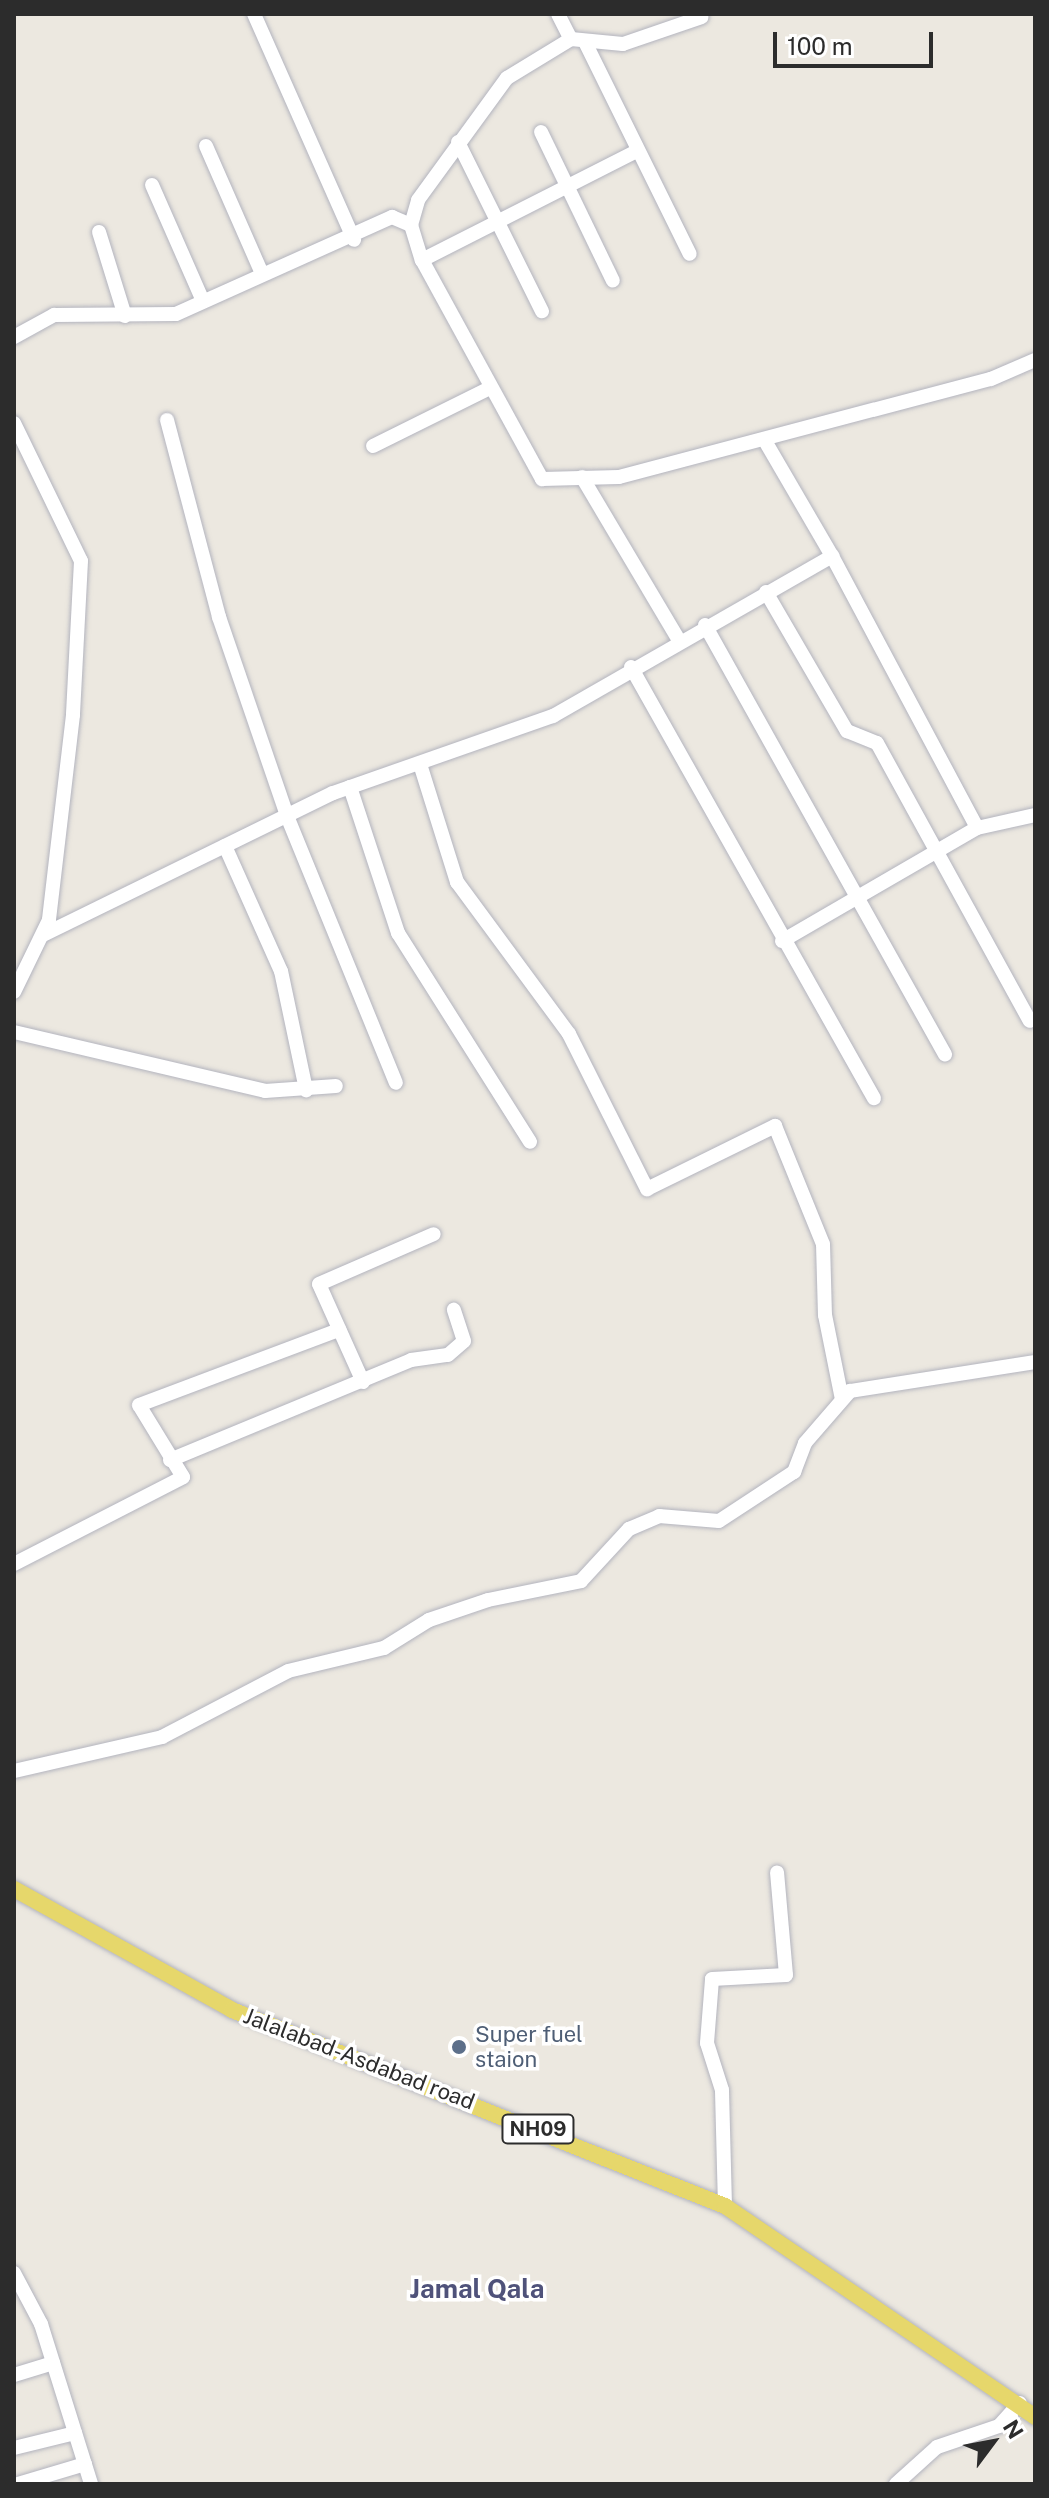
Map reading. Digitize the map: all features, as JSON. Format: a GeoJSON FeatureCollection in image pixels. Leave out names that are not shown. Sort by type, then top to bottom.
{"type":"FeatureCollection","features":[{"type":"Feature","properties":{"kind":"main road","name":"Jalalabad-Asdabad road"},"geometry":{"type":"LineString","coordinates":[[14,1889],[232,2010],[725,2206],[1020,2403],[1035,2417]]}},
{"type":"Feature","properties":{"kind":"street"},"geometry":{"type":"LineString","coordinates":[[254,14],[354,240]]}},
{"type":"Feature","properties":{"kind":"street"},"geometry":{"type":"LineString","coordinates":[[558,14],[571,39],[586,44],[623,44],[702,17]]}},
{"type":"Feature","properties":{"kind":"street"},"geometry":{"type":"LineString","coordinates":[[571,39],[507,78],[418,200],[411,225],[422,260],[542,479],[619,477],[991,379],[1035,360]]}},
{"type":"Feature","properties":{"kind":"street"},"geometry":{"type":"LineString","coordinates":[[586,44],[635,152],[690,254]]}},
{"type":"Feature","properties":{"kind":"street"},"geometry":{"type":"LineString","coordinates":[[541,132],[613,281]]}},
{"type":"Feature","properties":{"kind":"street"},"geometry":{"type":"LineString","coordinates":[[458,142],[542,311]]}},
{"type":"Feature","properties":{"kind":"street"},"geometry":{"type":"LineString","coordinates":[[206,146],[261,271]]}},
{"type":"Feature","properties":{"kind":"street"},"geometry":{"type":"LineString","coordinates":[[422,260],[635,152]]}},
{"type":"Feature","properties":{"kind":"street"},"geometry":{"type":"LineString","coordinates":[[152,185],[203,301]]}},
{"type":"Feature","properties":{"kind":"street"},"geometry":{"type":"LineString","coordinates":[[14,337],[54,315],[176,314],[261,271],[354,240],[392,217],[411,225]]}},
{"type":"Feature","properties":{"kind":"street"},"geometry":{"type":"LineString","coordinates":[[99,232],[125,316]]}},
{"type":"Feature","properties":{"kind":"street"},"geometry":{"type":"LineString","coordinates":[[373,446],[490,388]]}},
{"type":"Feature","properties":{"kind":"street"},"geometry":{"type":"LineString","coordinates":[[167,420],[219,617],[287,816],[386,1042],[396,1083]]}},
{"type":"Feature","properties":{"kind":"street"},"geometry":{"type":"LineString","coordinates":[[14,423],[81,561],[73,715],[43,935],[14,992]]}},
{"type":"Feature","properties":{"kind":"street"},"geometry":{"type":"LineString","coordinates":[[765,441],[832,556],[977,828]]}},
{"type":"Feature","properties":{"kind":"street"},"geometry":{"type":"LineString","coordinates":[[582,477],[680,642]]}},
{"type":"Feature","properties":{"kind":"street"},"geometry":{"type":"LineString","coordinates":[[43,935],[350,787],[553,716],[631,667],[832,556]]}},
{"type":"Feature","properties":{"kind":"street"},"geometry":{"type":"LineString","coordinates":[[766,592],[847,731],[877,743],[1030,1021]]}},
{"type":"Feature","properties":{"kind":"street"},"geometry":{"type":"LineString","coordinates":[[705,625],[861,895],[945,1054]]}},
{"type":"Feature","properties":{"kind":"street"},"geometry":{"type":"LineString","coordinates":[[631,667],[782,941],[874,1098]]}},
{"type":"Feature","properties":{"kind":"street"},"geometry":{"type":"LineString","coordinates":[[420,764],[457,882],[569,1034],[647,1189],[775,1126],[823,1244],[825,1315],[842,1399]]}},
{"type":"Feature","properties":{"kind":"street"},"geometry":{"type":"LineString","coordinates":[[350,787],[398,933],[530,1142]]}},
{"type":"Feature","properties":{"kind":"street"},"geometry":{"type":"LineString","coordinates":[[782,941],[977,828],[1035,815]]}},
{"type":"Feature","properties":{"kind":"street"},"geometry":{"type":"LineString","coordinates":[[225,846],[281,971],[306,1090]]}},
{"type":"Feature","properties":{"kind":"street"},"geometry":{"type":"LineString","coordinates":[[14,961],[30,962]]}},
{"type":"Feature","properties":{"kind":"street"},"geometry":{"type":"LineString","coordinates":[[14,1032],[265,1091],[336,1086]]}},
{"type":"Feature","properties":{"kind":"street"},"geometry":{"type":"LineString","coordinates":[[363,1382],[319,1284],[434,1234]]}},
{"type":"Feature","properties":{"kind":"street"},"geometry":{"type":"LineString","coordinates":[[170,1460],[411,1360],[448,1355],[464,1341],[454,1310]]}},
{"type":"Feature","properties":{"kind":"street"},"geometry":{"type":"LineString","coordinates":[[14,1564],[183,1477],[139,1405],[339,1330]]}},
{"type":"Feature","properties":{"kind":"street"},"geometry":{"type":"LineString","coordinates":[[14,1771],[162,1737],[288,1671],[384,1648],[429,1620],[488,1600],[581,1581],[629,1529],[659,1516],[719,1521],[794,1472],[805,1443],[850,1391],[938,1383],[1035,1362]]}},
{"type":"Feature","properties":{"kind":"street"},"geometry":{"type":"LineString","coordinates":[[725,2206],[722,2090],[707,2043],[712,1979],[786,1975],[777,1872]]}},
{"type":"Feature","properties":{"kind":"street"},"geometry":{"type":"LineString","coordinates":[[14,2273],[53,2363],[91,2484]]}},
{"type":"Feature","properties":{"kind":"street"},"geometry":{"type":"LineString","coordinates":[[14,2375],[53,2363]]}},
{"type":"Feature","properties":{"kind":"street"},"geometry":{"type":"LineString","coordinates":[[896,2484],[937,2447],[999,2426],[1020,2403]]}},
{"type":"Feature","properties":{"kind":"street"},"geometry":{"type":"LineString","coordinates":[[14,2448],[75,2433]]}},
{"type":"Feature","properties":{"kind":"street"},"geometry":{"type":"LineString","coordinates":[[18,2484],[85,2464]]}},
{"type":"Feature","properties":{"kind":"place","name":"Super fuel staion"},"geometry":{"type":"Point","coordinates":[459,2047]}},
{"type":"Feature","properties":{"kind":"district","name":"Jamal Qala"},"geometry":{"type":"Point","coordinates":[477,2289]}}]}
